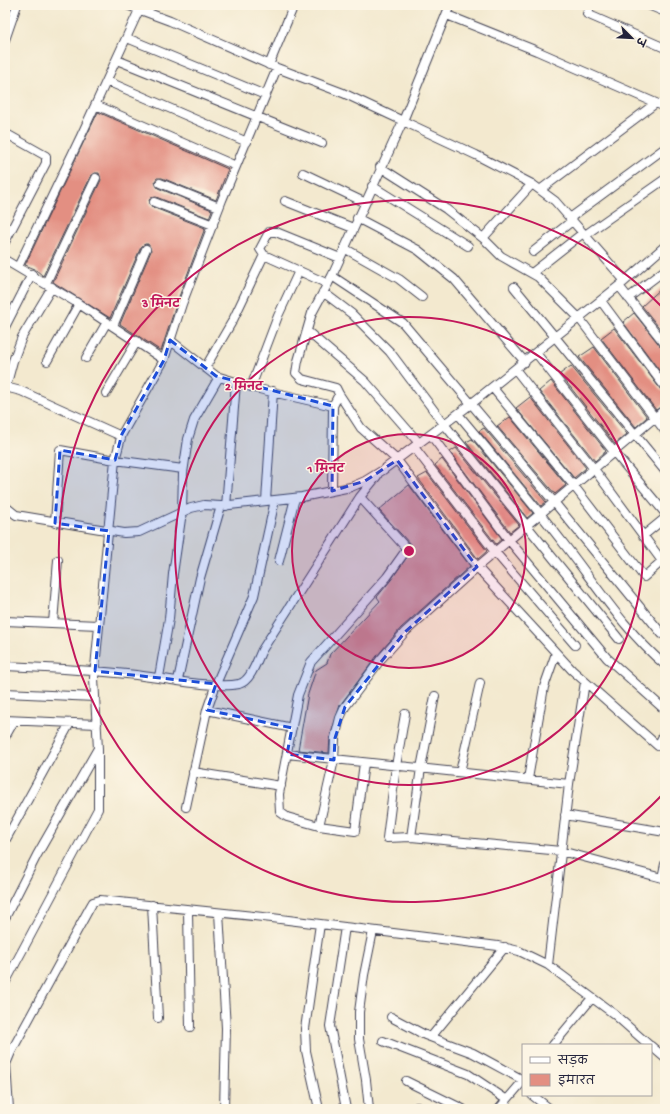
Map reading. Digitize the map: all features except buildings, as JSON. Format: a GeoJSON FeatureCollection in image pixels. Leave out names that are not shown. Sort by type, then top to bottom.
{"type":"FeatureCollection","features":[{"type":"Feature","properties":{"kind":"street"},"geometry":{"type":"LineString","coordinates":[[5,40],[18,5]]}},
{"type":"Feature","properties":{"kind":"street"},"geometry":{"type":"LineString","coordinates":[[126,5],[273,66],[344,93],[476,155],[532,184],[555,201],[584,234],[622,284],[628,298],[665,344]]}},
{"type":"Feature","properties":{"kind":"street"},"geometry":{"type":"LineString","coordinates":[[5,983],[98,809],[98,749],[95,671],[98,625],[116,460],[121,436],[164,360],[219,207],[257,117],[294,5]]}},
{"type":"Feature","properties":{"kind":"street"},"geometry":{"type":"LineString","coordinates":[[450,5],[402,120],[330,280],[312,313],[296,373],[302,379],[336,388],[361,428],[397,460],[477,567],[556,653],[585,682],[658,746],[665,732]]}},
{"type":"Feature","properties":{"kind":"street"},"geometry":{"type":"LineString","coordinates":[[592,5],[587,14],[665,48]]}},
{"type":"Feature","properties":{"kind":"street"},"geometry":{"type":"LineString","coordinates":[[648,5],[665,12]]}},
{"type":"Feature","properties":{"kind":"street"},"geometry":{"type":"LineString","coordinates":[[18,267],[96,106],[140,10]]}},
{"type":"Feature","properties":{"kind":"street"},"geometry":{"type":"LineString","coordinates":[[447,15],[537,51],[665,107]]}},
{"type":"Feature","properties":{"kind":"street"},"geometry":{"type":"LineString","coordinates":[[127,38],[265,95]]}},
{"type":"Feature","properties":{"kind":"street"},"geometry":{"type":"LineString","coordinates":[[116,60],[322,144]]}},
{"type":"Feature","properties":{"kind":"street"},"geometry":{"type":"LineString","coordinates":[[107,81],[247,142]]}},
{"type":"Feature","properties":{"kind":"street"},"geometry":{"type":"LineString","coordinates":[[540,190],[656,103]]}},
{"type":"Feature","properties":{"kind":"street"},"geometry":{"type":"LineString","coordinates":[[96,106],[236,166]]}},
{"type":"Feature","properties":{"kind":"street"},"geometry":{"type":"LineString","coordinates":[[5,133],[46,156],[46,163],[5,242]]}},
{"type":"Feature","properties":{"kind":"street"},"geometry":{"type":"LineString","coordinates":[[533,252],[571,219],[665,148]]}},
{"type":"Feature","properties":{"kind":"street"},"geometry":{"type":"LineString","coordinates":[[380,167],[446,209],[483,238],[501,256],[538,276],[579,318],[665,431]]}},
{"type":"Feature","properties":{"kind":"street"},"geometry":{"type":"LineString","coordinates":[[303,174],[364,202]]}},
{"type":"Feature","properties":{"kind":"street"},"geometry":{"type":"LineString","coordinates":[[96,178],[49,285],[22,337],[13,361],[6,387],[21,391],[121,436]]}},
{"type":"Feature","properties":{"kind":"street"},"geometry":{"type":"LineString","coordinates":[[532,273],[584,234],[665,179]]}},
{"type":"Feature","properties":{"kind":"street"},"geometry":{"type":"LineString","coordinates":[[160,183],[219,207]]}},
{"type":"Feature","properties":{"kind":"street"},"geometry":{"type":"LineString","coordinates":[[483,238],[532,184]]}},
{"type":"Feature","properties":{"kind":"street"},"geometry":{"type":"LineString","coordinates":[[372,186],[468,246]]}},
{"type":"Feature","properties":{"kind":"street"},"geometry":{"type":"LineString","coordinates":[[285,201],[353,228]]}},
{"type":"Feature","properties":{"kind":"street"},"geometry":{"type":"LineString","coordinates":[[154,202],[213,225]]}},
{"type":"Feature","properties":{"kind":"street"},"geometry":{"type":"LineString","coordinates":[[357,218],[418,250],[454,279],[525,362]]}},
{"type":"Feature","properties":{"kind":"street"},"geometry":{"type":"LineString","coordinates":[[340,258],[276,232],[269,232],[262,241],[260,249],[264,255],[299,271],[330,280],[403,323],[554,502],[662,634]]}},
{"type":"Feature","properties":{"kind":"street"},"geometry":{"type":"LineString","coordinates":[[5,506],[16,515],[55,523],[124,533],[139,532],[182,512],[204,505],[223,506],[271,501],[351,487],[383,470],[458,414],[622,284],[665,246]]}},
{"type":"Feature","properties":{"kind":"street"},"geometry":{"type":"LineString","coordinates":[[344,248],[399,279],[422,297]]}},
{"type":"Feature","properties":{"kind":"street"},"geometry":{"type":"LineString","coordinates":[[86,358],[110,324],[146,249]]}},
{"type":"Feature","properties":{"kind":"street"},"geometry":{"type":"LineString","coordinates":[[206,368],[233,320],[264,255]]}},
{"type":"Feature","properties":{"kind":"street"},"geometry":{"type":"LineString","coordinates":[[5,260],[32,274],[164,360]]}},
{"type":"Feature","properties":{"kind":"street"},"geometry":{"type":"LineString","coordinates":[[628,298],[665,270]]}},
{"type":"Feature","properties":{"kind":"street"},"geometry":{"type":"LineString","coordinates":[[251,387],[278,316],[299,271]]}},
{"type":"Feature","properties":{"kind":"street"},"geometry":{"type":"LineString","coordinates":[[5,327],[32,274]]}},
{"type":"Feature","properties":{"kind":"street"},"geometry":{"type":"LineString","coordinates":[[514,287],[665,471]]}},
{"type":"Feature","properties":{"kind":"street"},"geometry":{"type":"LineString","coordinates":[[323,292],[352,314],[390,352],[444,424],[619,638]]}},
{"type":"Feature","properties":{"kind":"street"},"geometry":{"type":"LineString","coordinates":[[601,301],[665,387]]}},
{"type":"Feature","properties":{"kind":"street"},"geometry":{"type":"LineString","coordinates":[[47,361],[79,304]]}},
{"type":"Feature","properties":{"kind":"street"},"geometry":{"type":"LineString","coordinates":[[307,331],[365,381],[416,445],[495,552],[575,644]]}},
{"type":"Feature","properties":{"kind":"street"},"geometry":{"type":"LineString","coordinates":[[170,340],[219,377],[251,387],[334,406]]}},
{"type":"Feature","properties":{"kind":"street"},"geometry":{"type":"LineString","coordinates":[[106,393],[137,341]]}},
{"type":"Feature","properties":{"kind":"street"},"geometry":{"type":"LineString","coordinates":[[536,353],[614,452],[665,513]]}},
{"type":"Feature","properties":{"kind":"street"},"geometry":{"type":"LineString","coordinates":[[492,387],[574,486],[644,577],[663,560],[643,536],[594,469],[515,370]]}},
{"type":"Feature","properties":{"kind":"street"},"geometry":{"type":"LineString","coordinates":[[159,678],[169,619],[173,574],[182,512],[183,469],[188,439],[194,420],[219,377]]}},
{"type":"Feature","properties":{"kind":"street"},"geometry":{"type":"LineString","coordinates":[[178,680],[200,578],[223,506],[236,383]]}},
{"type":"Feature","properties":{"kind":"street"},"geometry":{"type":"LineString","coordinates":[[186,806],[207,710],[216,684],[254,596],[271,501],[272,391]]}},
{"type":"Feature","properties":{"kind":"street"},"geometry":{"type":"LineString","coordinates":[[332,491],[334,406],[339,394]]}},
{"type":"Feature","properties":{"kind":"street"},"geometry":{"type":"LineString","coordinates":[[319,826],[334,760],[338,725],[345,707],[381,659],[405,632],[477,567],[665,409]]}},
{"type":"Feature","properties":{"kind":"street"},"geometry":{"type":"LineString","coordinates":[[458,414],[541,514],[629,629],[647,650],[665,665]]}},
{"type":"Feature","properties":{"kind":"street"},"geometry":{"type":"LineString","coordinates":[[431,434],[509,540],[607,658],[665,710]]}},
{"type":"Feature","properties":{"kind":"street"},"geometry":{"type":"LineString","coordinates":[[55,523],[60,450],[116,460],[183,469]]}},
{"type":"Feature","properties":{"kind":"street"},"geometry":{"type":"LineString","coordinates":[[5,666],[95,671],[216,684],[239,684],[246,680],[275,629],[360,497],[383,470]]}},
{"type":"Feature","properties":{"kind":"street"},"geometry":{"type":"LineString","coordinates":[[360,497],[407,549],[387,577],[312,662],[298,695],[281,786],[280,812],[287,817],[319,826],[355,831],[364,763]]}},
{"type":"Feature","properties":{"kind":"street"},"geometry":{"type":"LineString","coordinates":[[279,561],[295,498]]}},
{"type":"Feature","properties":{"kind":"street"},"geometry":{"type":"LineString","coordinates":[[643,536],[665,518]]}},
{"type":"Feature","properties":{"kind":"street"},"geometry":{"type":"LineString","coordinates":[[53,623],[58,560]]}},
{"type":"Feature","properties":{"kind":"street"},"geometry":{"type":"LineString","coordinates":[[5,621],[98,625]]}},
{"type":"Feature","properties":{"kind":"street"},"geometry":{"type":"LineString","coordinates":[[528,779],[544,687],[556,653]]}},
{"type":"Feature","properties":{"kind":"street"},"geometry":{"type":"LineString","coordinates":[[548,965],[569,784],[585,682]]}},
{"type":"Feature","properties":{"kind":"street"},"geometry":{"type":"LineString","coordinates":[[460,772],[480,683]]}},
{"type":"Feature","properties":{"kind":"street"},"geometry":{"type":"LineString","coordinates":[[5,694],[95,696]]}},
{"type":"Feature","properties":{"kind":"street"},"geometry":{"type":"LineString","coordinates":[[411,837],[421,768],[435,696]]}},
{"type":"Feature","properties":{"kind":"street"},"geometry":{"type":"LineString","coordinates":[[207,710],[292,728]]}},
{"type":"Feature","properties":{"kind":"street"},"geometry":{"type":"LineString","coordinates":[[405,714],[396,766],[387,838],[411,837],[561,851],[664,878],[665,864]]}},
{"type":"Feature","properties":{"kind":"street"},"geometry":{"type":"LineString","coordinates":[[5,737],[9,720],[97,724]]}},
{"type":"Feature","properties":{"kind":"street"},"geometry":{"type":"LineString","coordinates":[[5,840],[70,723]]}},
{"type":"Feature","properties":{"kind":"street"},"geometry":{"type":"LineString","coordinates":[[5,918],[37,855],[98,749]]}},
{"type":"Feature","properties":{"kind":"street"},"geometry":{"type":"LineString","coordinates":[[287,754],[569,784]]}},
{"type":"Feature","properties":{"kind":"street"},"geometry":{"type":"LineString","coordinates":[[193,772],[281,786]]}},
{"type":"Feature","properties":{"kind":"street"},"geometry":{"type":"LineString","coordinates":[[565,815],[665,832]]}},
{"type":"Feature","properties":{"kind":"street"},"geometry":{"type":"LineString","coordinates":[[9,1109],[6,1064],[53,973],[94,902],[107,900],[505,947],[519,951],[548,965],[592,998],[648,1044]]}},
{"type":"Feature","properties":{"kind":"street"},"geometry":{"type":"LineString","coordinates":[[152,905],[158,1018]]}},
{"type":"Feature","properties":{"kind":"street"},"geometry":{"type":"LineString","coordinates":[[188,910],[190,1027]]}},
{"type":"Feature","properties":{"kind":"street"},"geometry":{"type":"LineString","coordinates":[[219,913],[226,1028],[224,1109]]}},
{"type":"Feature","properties":{"kind":"street"},"geometry":{"type":"LineString","coordinates":[[319,1109],[306,1051],[306,1029],[320,924]]}},
{"type":"Feature","properties":{"kind":"street"},"geometry":{"type":"LineString","coordinates":[[345,927],[330,1026],[346,1109]]}},
{"type":"Feature","properties":{"kind":"street"},"geometry":{"type":"LineString","coordinates":[[369,1109],[359,1038],[359,1012],[373,931]]}},
{"type":"Feature","properties":{"kind":"street"},"geometry":{"type":"LineString","coordinates":[[431,1037],[505,947]]}},
{"type":"Feature","properties":{"kind":"street"},"geometry":{"type":"LineString","coordinates":[[554,1044],[592,998]]}},
{"type":"Feature","properties":{"kind":"street"},"geometry":{"type":"LineString","coordinates":[[391,1017],[431,1037],[473,1053],[522,1083],[500,1109]]}},
{"type":"Feature","properties":{"kind":"street"},"geometry":{"type":"LineString","coordinates":[[384,1041],[468,1074],[508,1100]]}},
{"type":"Feature","properties":{"kind":"street"},"geometry":{"type":"LineString","coordinates":[[652,1048],[665,1058]]}},
{"type":"Feature","properties":{"kind":"street"},"geometry":{"type":"LineString","coordinates":[[406,1081],[464,1109]]}},
{"type":"Feature","properties":{"kind":"street"},"geometry":{"type":"LineString","coordinates":[[533,1096],[550,1109]]}},
{"type":"Feature","properties":{"kind":"highlighted area"},"geometry":{"type":"Polygon","coordinates":[[[170,340],[216,376],[333,406],[332,491],[365,481],[397,460],[477,567],[405,632],[345,707],[335,738],[334,760],[287,754],[292,728],[207,710],[216,684],[95,671],[109,531],[55,523],[60,450],[115,460],[122,434],[164,360],[170,340]]]}}]}
